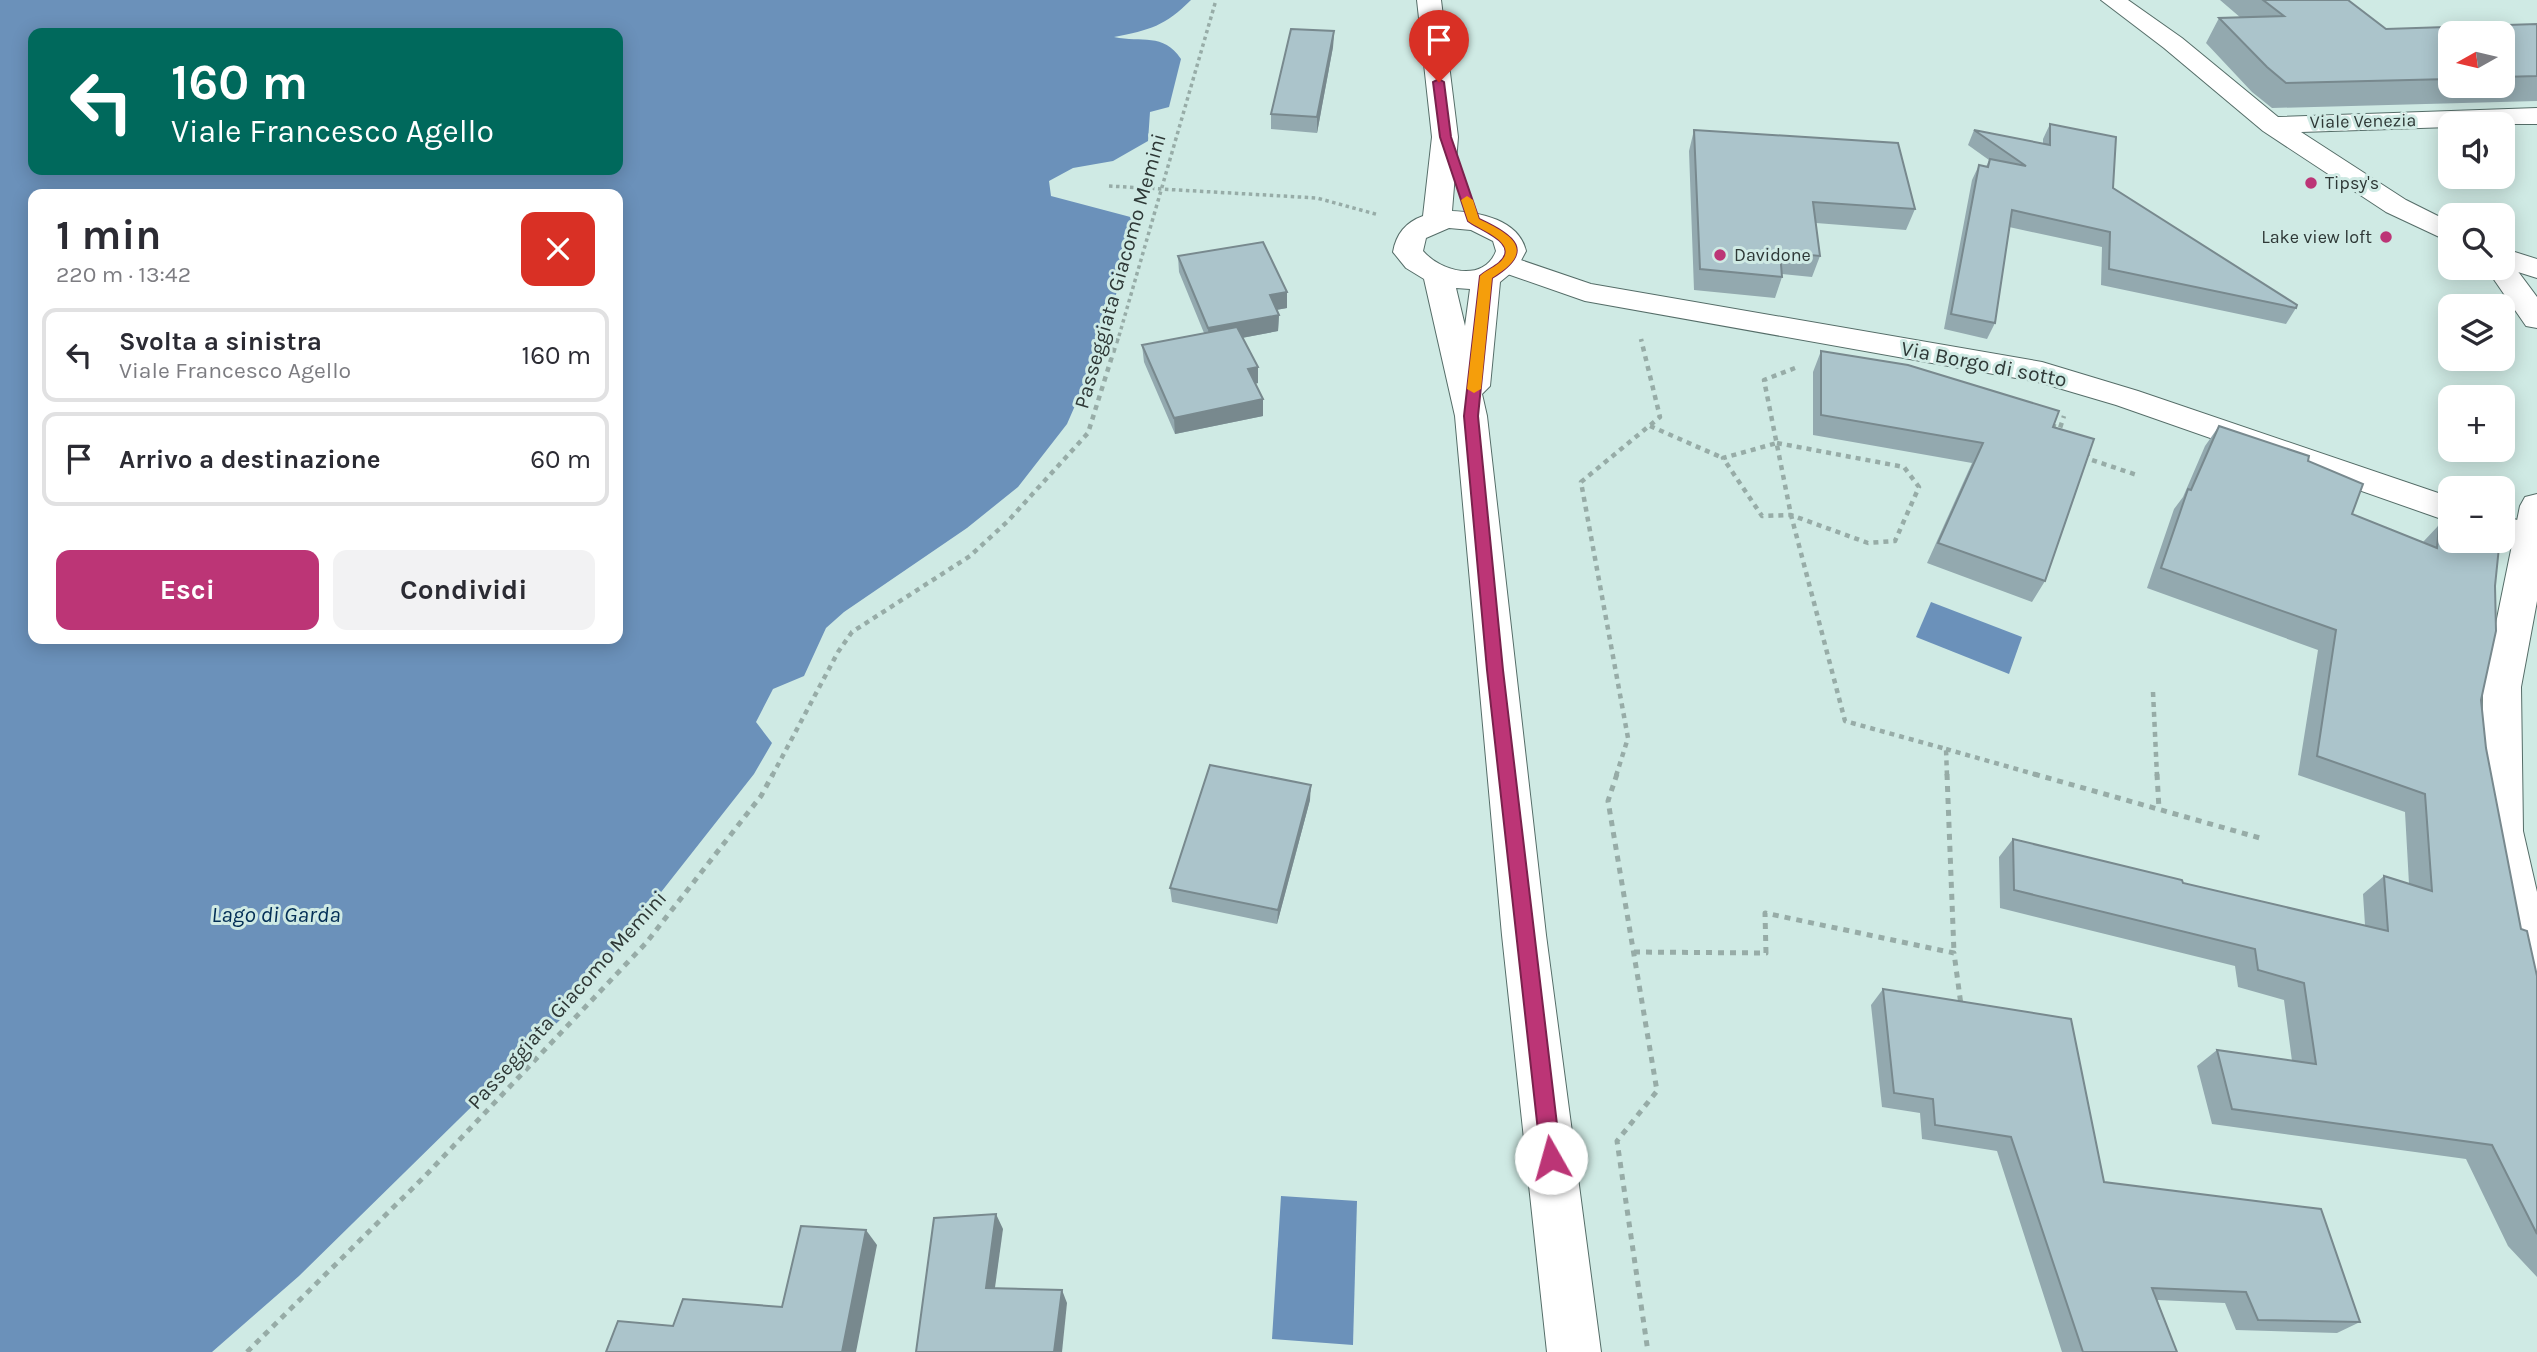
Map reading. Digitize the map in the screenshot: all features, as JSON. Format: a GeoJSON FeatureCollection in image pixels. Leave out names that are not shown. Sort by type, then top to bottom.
{"type":"FeatureCollection","features":[{"type":"Feature","properties":{"kind":"street"},"geometry":{"type":"LineString","coordinates":[[1429,0],[1445,137],[1437,221]]}},
{"type":"Feature","properties":{"kind":"street"},"geometry":{"type":"LineString","coordinates":[[2113,0],[2173,43],[2273,125],[2396,206],[2438,227]]}},
{"type":"Feature","properties":{"kind":"street","name":"Viale Venezia"},"geometry":{"type":"LineString","coordinates":[[2273,125],[2537,116]]}},
{"type":"Feature","properties":{"kind":"street"},"geometry":{"type":"LineString","coordinates":[[1445,137],[1474,221]]}},
{"type":"Feature","properties":{"kind":"street"},"geometry":{"type":"LineString","coordinates":[[1437,221],[1474,221],[1502,234],[1509,244],[1510,254],[1496,270],[1471,279],[1438,276],[1413,261],[1408,251],[1408,242],[1413,233],[1437,221]]}},
{"type":"Feature","properties":{"kind":"street"},"geometry":{"type":"LineString","coordinates":[[2515,261],[2537,269]]}},
{"type":"Feature","properties":{"kind":"street"},"geometry":{"type":"LineString","coordinates":[[1471,416],[1496,270]]}},
{"type":"Feature","properties":{"kind":"street","name":"Via Borgo di sotto"},"geometry":{"type":"LineString","coordinates":[[1496,270],[1617,298],[2042,372],[2438,506]]}},
{"type":"Feature","properties":{"kind":"street"},"geometry":{"type":"LineString","coordinates":[[1438,276],[1471,416],[1524,935],[1574,1352]]}},
{"type":"Feature","properties":{"kind":"street"},"geometry":{"type":"LineString","coordinates":[[2509,280],[2537,319]]}},
{"type":"Feature","properties":{"kind":"street"},"geometry":{"type":"LineString","coordinates":[[2523,523],[2502,687],[2502,831],[2537,991]]}},
{"type":"Feature","properties":{"kind":"path","name":"Passeggiata Giacomo Memini"},"geometry":{"type":"LineString","coordinates":[[247,1352],[426,1175],[646,943],[761,796],[838,652],[852,632],[970,556],[1008,520],[1088,433],[1133,290],[1216,0]]}},
{"type":"Feature","properties":{"kind":"path"},"geometry":{"type":"LineString","coordinates":[[1109,186],[1317,198],[1385,218]]}},
{"type":"Feature","properties":{"kind":"path"},"geometry":{"type":"LineString","coordinates":[[1617,298],[1621,315],[1637,324],[1660,417],[1581,482],[1628,737],[1608,801],[1657,1091],[1617,1141],[1648,1352]]}},
{"type":"Feature","properties":{"kind":"path"},"geometry":{"type":"LineString","coordinates":[[1801,366],[1764,380],[1791,514],[1845,722],[2260,838]]}},
{"type":"Feature","properties":{"kind":"path"},"geometry":{"type":"LineString","coordinates":[[2060,428],[2076,382]]}},
{"type":"Feature","properties":{"kind":"path"},"geometry":{"type":"LineString","coordinates":[[2048,424],[2060,428],[2068,436]]}},
{"type":"Feature","properties":{"kind":"path"},"geometry":{"type":"LineString","coordinates":[[1650,426],[1723,458],[1762,516],[1791,514],[1868,543],[1895,541],[1919,487],[1904,467],[1777,443],[1723,458]]}},
{"type":"Feature","properties":{"kind":"path"},"geometry":{"type":"LineString","coordinates":[[2084,452],[2092,460],[2137,475]]}},
{"type":"Feature","properties":{"kind":"path"},"geometry":{"type":"LineString","coordinates":[[2153,692],[2159,809]]}},
{"type":"Feature","properties":{"kind":"path"},"geometry":{"type":"LineString","coordinates":[[1945,749],[1954,953],[1961,1010]]}},
{"type":"Feature","properties":{"kind":"path"},"geometry":{"type":"LineString","coordinates":[[1634,952],[1766,953],[1765,913],[1954,953]]}},
{"type":"Feature","properties":{"kind":"water","name":"Lago di Garda"},"geometry":{"type":"Polygon","coordinates":[[[0,0],[1191,0],[1173,16],[1156,26],[1114,37],[1159,42],[1167,45],[1181,59],[1169,107],[1150,112],[1148,141],[1113,161],[1073,168],[1049,181],[1051,196],[1138,219],[1101,346],[1067,424],[1018,487],[967,528],[844,612],[826,628],[804,676],[773,689],[756,722],[772,743],[754,774],[562,1018],[299,1276],[212,1352],[0,1352],[0,0]]]}},
{"type":"Feature","properties":{"kind":"water"},"geometry":{"type":"Polygon","coordinates":[[[1931,602],[2022,637],[2009,674],[1916,637],[1931,602]]]}},
{"type":"Feature","properties":{"kind":"water"},"geometry":{"type":"Polygon","coordinates":[[[1281,1196],[1357,1201],[1353,1345],[1272,1339],[1281,1196]]]}},
{"type":"Feature","properties":{"kind":"building"},"geometry":{"type":"Polygon","coordinates":[[[2263,0],[2348,0],[2386,29],[2438,27],[2438,79],[2286,83],[2219,18],[2284,16],[2263,0]]]}},
{"type":"Feature","properties":{"kind":"building"},"geometry":{"type":"Polygon","coordinates":[[[2537,24],[2537,76],[2515,77],[2515,25],[2537,24]]]}},
{"type":"Feature","properties":{"kind":"building"},"geometry":{"type":"Polygon","coordinates":[[[1291,29],[1334,31],[1317,117],[1271,114],[1291,29]]]}},
{"type":"Feature","properties":{"kind":"building"},"geometry":{"type":"Polygon","coordinates":[[[2050,124],[2116,137],[2113,188],[2297,305],[2296,308],[2109,269],[2110,232],[2012,210],[1995,323],[1951,314],[1979,165],[1988,167],[1990,159],[2026,166],[1974,130],[2050,145],[2050,124]]]}},
{"type":"Feature","properties":{"kind":"building"},"geometry":{"type":"Polygon","coordinates":[[[1694,130],[1898,143],[1915,209],[1813,202],[1820,256],[1780,252],[1782,277],[1700,269],[1694,130]]]}},
{"type":"Feature","properties":{"kind":"building"},"geometry":{"type":"Polygon","coordinates":[[[1263,242],[1287,292],[1270,295],[1279,315],[1208,328],[1178,256],[1263,242]]]}},
{"type":"Feature","properties":{"kind":"building"},"geometry":{"type":"Polygon","coordinates":[[[1237,327],[1258,367],[1248,369],[1263,399],[1174,418],[1142,345],[1237,327]]]}},
{"type":"Feature","properties":{"kind":"building"},"geometry":{"type":"Polygon","coordinates":[[[1821,351],[1908,365],[2059,411],[2053,427],[2094,439],[2045,581],[1938,543],[1983,443],[1821,415],[1821,351]]]}},
{"type":"Feature","properties":{"kind":"building"},"geometry":{"type":"Polygon","coordinates":[[[2219,426],[2309,456],[2308,461],[2363,484],[2352,514],[2437,548],[2438,536],[2438,553],[2498,553],[2495,586],[2496,631],[2481,700],[2486,748],[2521,929],[2527,931],[2537,976],[2537,1234],[2492,1145],[2232,1109],[2217,1050],[2316,1064],[2304,983],[2258,970],[2255,949],[2014,890],[2013,839],[2182,880],[2183,883],[2388,931],[2384,876],[2432,891],[2425,794],[2317,756],[2336,630],[2161,568],[2188,489],[2191,490],[2219,426]]]}},
{"type":"Feature","properties":{"kind":"building"},"geometry":{"type":"Polygon","coordinates":[[[1210,765],[1311,785],[1278,910],[1170,888],[1210,765]]]}},
{"type":"Feature","properties":{"kind":"building"},"geometry":{"type":"Polygon","coordinates":[[[1883,989],[2071,1019],[2104,1182],[2321,1209],[2360,1322],[2258,1320],[2246,1292],[2152,1288],[2177,1352],[2083,1352],[2011,1137],[1935,1125],[1933,1099],[1894,1093],[1883,989]]]}},
{"type":"Feature","properties":{"kind":"building"},"geometry":{"type":"Polygon","coordinates":[[[996,1214],[986,1288],[1062,1290],[1054,1352],[916,1352],[934,1218],[996,1214]]]}},
{"type":"Feature","properties":{"kind":"building"},"geometry":{"type":"Polygon","coordinates":[[[801,1226],[866,1230],[842,1352],[606,1352],[618,1321],[673,1326],[683,1299],[782,1307],[801,1226]]]}},
{"type":"Feature","properties":{"kind":"slow traffic"},"geometry":{"type":"LineString","coordinates":[[1467,200],[1474,221],[1502,234],[1509,244],[1510,254],[1506,264],[1486,276],[1474,389]]}},
{"type":"Feature","properties":{"kind":"place","name":"Tipsy's"},"geometry":{"type":"Point","coordinates":[2311,183]}},
{"type":"Feature","properties":{"kind":"place","name":"Lake view loft"},"geometry":{"type":"Point","coordinates":[2386,237]}},
{"type":"Feature","properties":{"kind":"place","name":"Davidone"},"geometry":{"type":"Point","coordinates":[1720,255]}},
{"type":"Feature","properties":{"kind":"route"},"geometry":{"type":"LineString","coordinates":[[1439,82],[1445,137],[1474,221],[1502,234],[1509,244],[1510,254],[1506,264],[1486,276],[1471,416],[1495,670],[1551,1158]]}}]}
